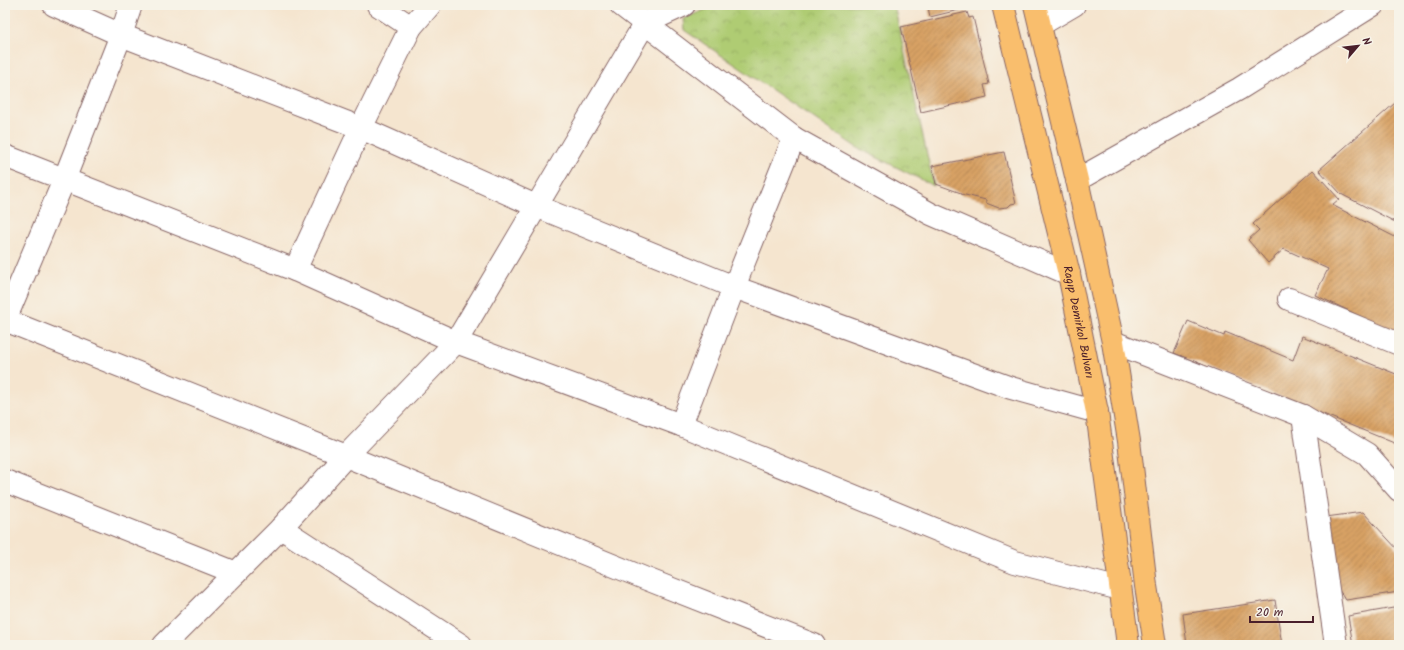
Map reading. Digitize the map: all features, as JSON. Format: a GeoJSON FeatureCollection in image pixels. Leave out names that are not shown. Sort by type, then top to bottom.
{"type":"FeatureCollection","features":[{"type":"Feature","properties":{"kind":"main road","name":"Ragıp Demirkol Bulvarı"},"geometry":{"type":"LineString","coordinates":[[1003,5],[1069,274],[1097,412],[1128,645]]}},
{"type":"Feature","properties":{"kind":"main road"},"geometry":{"type":"LineString","coordinates":[[1037,15],[1077,180],[1113,342],[1129,441],[1145,578],[1155,645]]}},
{"type":"Feature","properties":{"kind":"street"},"geometry":{"type":"LineString","coordinates":[[54,5],[121,35],[361,128],[536,206],[734,287],[1011,388],[1097,412]]}},
{"type":"Feature","properties":{"kind":"street"},"geometry":{"type":"LineString","coordinates":[[131,5],[121,35],[64,180],[5,320],[346,456],[644,578],[814,645]]}},
{"type":"Feature","properties":{"kind":"street"},"geometry":{"type":"LineString","coordinates":[[378,5],[411,27]]}},
{"type":"Feature","properties":{"kind":"street"},"geometry":{"type":"LineString","coordinates":[[295,270],[361,128],[411,27],[430,5]]}},
{"type":"Feature","properties":{"kind":"street"},"geometry":{"type":"LineString","coordinates":[[621,5],[794,138],[931,214],[1069,274]]}},
{"type":"Feature","properties":{"kind":"street"},"geometry":{"type":"LineString","coordinates":[[164,645],[281,528],[346,456],[456,342],[645,23],[684,5]]}},
{"type":"Feature","properties":{"kind":"street"},"geometry":{"type":"LineString","coordinates":[[1037,15],[1074,5]]}},
{"type":"Feature","properties":{"kind":"street"},"geometry":{"type":"LineString","coordinates":[[1077,180],[1239,89],[1373,5]]}},
{"type":"Feature","properties":{"kind":"street"},"geometry":{"type":"LineString","coordinates":[[682,425],[734,287],[794,138]]}},
{"type":"Feature","properties":{"kind":"street"},"geometry":{"type":"LineString","coordinates":[[5,156],[295,270],[456,342],[682,425],[1015,562],[1120,589]]}},
{"type":"Feature","properties":{"kind":"street"},"geometry":{"type":"LineString","coordinates":[[1289,299],[1399,344]]}},
{"type":"Feature","properties":{"kind":"street"},"geometry":{"type":"LineString","coordinates":[[1113,342],[1303,416],[1367,454],[1399,490]]}},
{"type":"Feature","properties":{"kind":"street"},"geometry":{"type":"LineString","coordinates":[[1303,416],[1336,645]]}},
{"type":"Feature","properties":{"kind":"street"},"geometry":{"type":"LineString","coordinates":[[5,481],[236,573]]}},
{"type":"Feature","properties":{"kind":"street"},"geometry":{"type":"LineString","coordinates":[[281,528],[461,645]]}},
{"type":"Feature","properties":{"kind":"green space"},"geometry":{"type":"Polygon","coordinates":[[[716,5],[894,5],[934,186],[856,147],[684,30],[683,19],[716,5]]]}},
{"type":"Feature","properties":{"kind":"building"},"geometry":{"type":"Polygon","coordinates":[[[923,5],[971,5],[971,7],[930,17],[928,7],[923,8],[923,5]]]}},
{"type":"Feature","properties":{"kind":"building"},"geometry":{"type":"Polygon","coordinates":[[[967,12],[969,18],[973,17],[989,84],[984,85],[987,97],[921,112],[901,27],[967,12]]]}},
{"type":"Feature","properties":{"kind":"building"},"geometry":{"type":"Polygon","coordinates":[[[1395,103],[1399,106],[1399,224],[1341,194],[1319,170],[1395,103]]]}},
{"type":"Feature","properties":{"kind":"building"},"geometry":{"type":"Polygon","coordinates":[[[1004,152],[1016,203],[1011,204],[1008,207],[999,208],[986,203],[986,200],[961,194],[936,184],[932,166],[1004,152]]]}},
{"type":"Feature","properties":{"kind":"building"},"geometry":{"type":"Polygon","coordinates":[[[1313,170],[1339,199],[1332,205],[1399,239],[1399,334],[1315,295],[1328,269],[1284,249],[1268,263],[1248,240],[1259,230],[1253,224],[1313,170]]]}},
{"type":"Feature","properties":{"kind":"building"},"geometry":{"type":"Polygon","coordinates":[[[1188,321],[1224,336],[1225,332],[1293,360],[1302,336],[1396,374],[1399,368],[1399,445],[1174,353],[1188,321]]]}},
{"type":"Feature","properties":{"kind":"building"},"geometry":{"type":"Polygon","coordinates":[[[1363,512],[1399,551],[1399,592],[1346,600],[1334,583],[1326,517],[1363,512]]]}},
{"type":"Feature","properties":{"kind":"building"},"geometry":{"type":"Polygon","coordinates":[[[1275,600],[1282,645],[1187,645],[1183,614],[1275,600]]]}},
{"type":"Feature","properties":{"kind":"building"},"geometry":{"type":"Polygon","coordinates":[[[1399,607],[1399,645],[1353,645],[1348,616],[1399,607]]]}}]}
